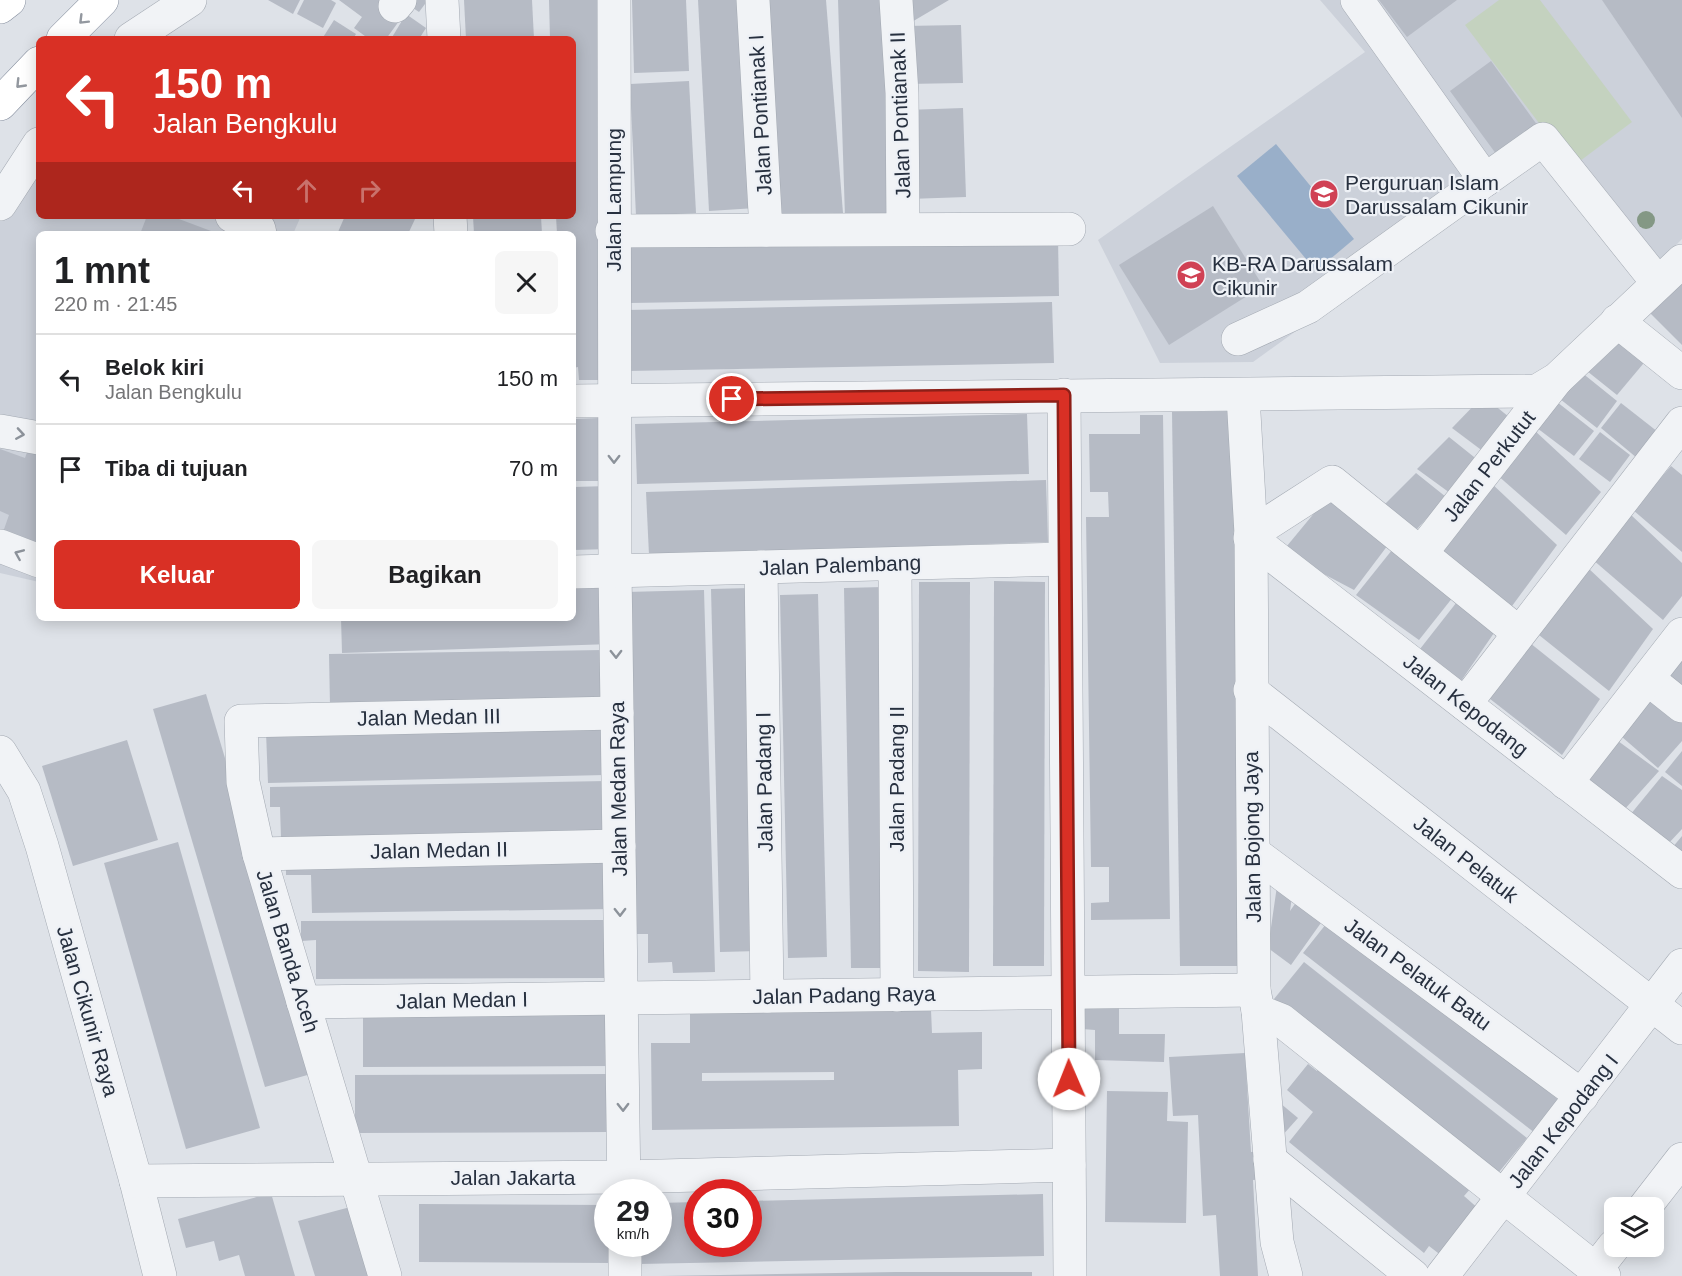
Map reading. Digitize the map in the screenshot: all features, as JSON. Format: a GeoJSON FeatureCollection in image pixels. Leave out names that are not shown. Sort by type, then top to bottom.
{"type":"FeatureCollection","features":[{"type":"Feature","properties":{"kind":"highway"},"geometry":{"type":"LineString","coordinates":[[0,7],[9,0]]}},
{"type":"Feature","properties":{"kind":"highway"},"geometry":{"type":"LineString","coordinates":[[66,36],[102,0]]}},
{"type":"Feature","properties":{"kind":"highway"},"geometry":{"type":"LineString","coordinates":[[0,104],[36,66]]}},
{"type":"Feature","properties":{"kind":"street"},"geometry":{"type":"LineString","coordinates":[[136,36],[190,0]]}},
{"type":"Feature","properties":{"kind":"street"},"geometry":{"type":"LineString","coordinates":[[442,0],[444,36]]}},
{"type":"Feature","properties":{"kind":"street","name":"Jalan Lampung"},"geometry":{"type":"LineString","coordinates":[[614,0],[612,231],[614,401]]}},
{"type":"Feature","properties":{"kind":"street","name":"Jalan Pontianak I"},"geometry":{"type":"LineString","coordinates":[[753,0],[766,230]]}},
{"type":"Feature","properties":{"kind":"street","name":"Jalan Pontianak II"},"geometry":{"type":"LineString","coordinates":[[896,0],[902,93],[903,229]]}},
{"type":"Feature","properties":{"kind":"street"},"geometry":{"type":"LineString","coordinates":[[1357,0],[1485,180]]}},
{"type":"Feature","properties":{"kind":"street"},"geometry":{"type":"LineString","coordinates":[[1238,339],[1308,307],[1543,139],[1658,283]]}},
{"type":"Feature","properties":{"kind":"street"},"geometry":{"type":"LineString","coordinates":[[0,204],[29,178],[36,154]]}},
{"type":"Feature","properties":{"kind":"street"},"geometry":{"type":"LineString","coordinates":[[238,219],[259,231]]}},
{"type":"Feature","properties":{"kind":"street"},"geometry":{"type":"LineString","coordinates":[[612,231],[1069,229]]}},
{"type":"Feature","properties":{"kind":"street"},"geometry":{"type":"LineString","coordinates":[[576,401],[1064,395],[1243,396],[1537,391],[1557,379],[1682,261]]}},
{"type":"Feature","properties":{"kind":"street"},"geometry":{"type":"LineString","coordinates":[[1617,321],[1682,373]]}},
{"type":"Feature","properties":{"kind":"street","name":"Jalan Perkutut"},"geometry":{"type":"LineString","coordinates":[[1420,553],[1557,379]]}},
{"type":"Feature","properties":{"kind":"street"},"geometry":{"type":"LineString","coordinates":[[1064,395],[1070,1276]]}},
{"type":"Feature","properties":{"kind":"street","name":"Jalan Bojong Jaya"},"geometry":{"type":"LineString","coordinates":[[1243,396],[1250,536],[1250,690],[1256,1000],[1276,1242],[1286,1276]]}},
{"type":"Feature","properties":{"kind":"street","name":"Jalan Medan Raya"},"geometry":{"type":"LineString","coordinates":[[614,401],[624,1179]]}},
{"type":"Feature","properties":{"kind":"street"},"geometry":{"type":"LineString","coordinates":[[1465,704],[1682,423]]}},
{"type":"Feature","properties":{"kind":"street"},"geometry":{"type":"LineString","coordinates":[[0,431],[36,437]]}},
{"type":"Feature","properties":{"kind":"street"},"geometry":{"type":"LineString","coordinates":[[1250,536],[1332,482],[1519,633]]}},
{"type":"Feature","properties":{"kind":"street","name":"Jalan Kepodang"},"geometry":{"type":"LineString","coordinates":[[1250,536],[1682,872]]}},
{"type":"Feature","properties":{"kind":"street"},"geometry":{"type":"LineString","coordinates":[[0,546],[36,560]]}},
{"type":"Feature","properties":{"kind":"street","name":"Jalan Palembang"},"geometry":{"type":"LineString","coordinates":[[576,572],[1064,559]]}},
{"type":"Feature","properties":{"kind":"street","name":"Jalan Padang II"},"geometry":{"type":"LineString","coordinates":[[895,564],[897,995]]}},
{"type":"Feature","properties":{"kind":"street","name":"Jalan Padang I"},"geometry":{"type":"LineString","coordinates":[[761,567],[767,996]]}},
{"type":"Feature","properties":{"kind":"street"},"geometry":{"type":"LineString","coordinates":[[1566,783],[1682,634]]}},
{"type":"Feature","properties":{"kind":"street"},"geometry":{"type":"LineString","coordinates":[[1647,679],[1682,706]]}},
{"type":"Feature","properties":{"kind":"street","name":"Jalan Pelatuk"},"geometry":{"type":"LineString","coordinates":[[1250,690],[1682,1028]]}},
{"type":"Feature","properties":{"kind":"street","name":"Jalan Medan III"},"geometry":{"type":"LineString","coordinates":[[241,721],[617,713]]}},
{"type":"Feature","properties":{"kind":"street","name":"Jalan Banda Aceh"},"geometry":{"type":"LineString","coordinates":[[241,721],[243,782],[259,854],[385,1276]]}},
{"type":"Feature","properties":{"kind":"street","name":"Jalan Cikunir Raya"},"geometry":{"type":"LineString","coordinates":[[0,752],[24,791],[42,846],[136,1181],[160,1276]]}},
{"type":"Feature","properties":{"kind":"street","name":"Jalan Medan II"},"geometry":{"type":"LineString","coordinates":[[259,854],[619,846]]}},
{"type":"Feature","properties":{"kind":"street","name":"Jalan Pelatuk Batu"},"geometry":{"type":"LineString","coordinates":[[1254,853],[1582,1096]]}},
{"type":"Feature","properties":{"kind":"street","name":"Jalan Kepodang I"},"geometry":{"type":"LineString","coordinates":[[1442,1276],[1682,965]]}},
{"type":"Feature","properties":{"kind":"street","name":"Jalan Padang Raya"},"geometry":{"type":"LineString","coordinates":[[621,998],[1068,993],[1256,1000]]}},
{"type":"Feature","properties":{"kind":"street","name":"Jalan Medan I"},"geometry":{"type":"LineString","coordinates":[[303,1002],[621,998]]}},
{"type":"Feature","properties":{"kind":"street"},"geometry":{"type":"LineString","coordinates":[[1256,1000],[1504,1197],[1605,1264]]}},
{"type":"Feature","properties":{"kind":"street"},"geometry":{"type":"LineString","coordinates":[[1653,1197],[1682,1159]]}},
{"type":"Feature","properties":{"kind":"street"},"geometry":{"type":"LineString","coordinates":[[1270,1160],[1413,1276]]}},
{"type":"Feature","properties":{"kind":"street","name":"Jalan Jakarta"},"geometry":{"type":"LineString","coordinates":[[672,1182],[1069,1165]]}},
{"type":"Feature","properties":{"kind":"street","name":"Jalan Jakarta"},"geometry":{"type":"LineString","coordinates":[[136,1181],[355,1177],[594,1183]]}},
{"type":"Feature","properties":{"kind":"street"},"geometry":{"type":"LineString","coordinates":[[625,1257],[625,1276]]}},
{"type":"Feature","properties":{"kind":"shaded area","name":"Perguruan Islam Darussalam Cikunir"},"geometry":{"type":"Polygon","coordinates":[[[1320,0],[1682,0],[1682,239],[1645,276],[1548,150],[1253,362],[1160,363],[1098,240],[1365,52],[1320,0]]]}},
{"type":"Feature","properties":{"kind":"shaded area"},"geometry":{"type":"Polygon","coordinates":[[[36,162],[36,219],[300,219],[294,231],[36,231],[36,581],[0,573],[0,194],[36,162]]]}},
{"type":"Feature","properties":{"kind":"green space"},"geometry":{"type":"Polygon","coordinates":[[[1499,0],[1540,0],[1632,122],[1572,167],[1465,25],[1499,0]]]}},
{"type":"Feature","properties":{"kind":"water"},"geometry":{"type":"Polygon","coordinates":[[[1276,144],[1354,239],[1316,271],[1237,176],[1276,144]]]}},
{"type":"Feature","properties":{"kind":"building"},"geometry":{"type":"Polygon","coordinates":[[[268,0],[300,0],[293,14],[268,0]]]}},
{"type":"Feature","properties":{"kind":"building"},"geometry":{"type":"Polygon","coordinates":[[[304,0],[331,0],[336,3],[323,28],[297,14],[304,0]]]}},
{"type":"Feature","properties":{"kind":"building"},"geometry":{"type":"Polygon","coordinates":[[[339,0],[379,0],[402,17],[388,36],[365,36],[354,28],[362,17],[339,0]]]}},
{"type":"Feature","properties":{"kind":"building"},"geometry":{"type":"Polygon","coordinates":[[[405,0],[428,0],[419,12],[404,2],[405,0]]]}},
{"type":"Feature","properties":{"kind":"building"},"geometry":{"type":"Polygon","coordinates":[[[464,0],[532,0],[534,36],[466,36],[464,0]]]}},
{"type":"Feature","properties":{"kind":"building"},"geometry":{"type":"Polygon","coordinates":[[[549,0],[611,0],[610,380],[579,380],[578,367],[576,367],[576,231],[557,231],[556,219],[576,219],[576,36],[550,36],[549,0]]]}},
{"type":"Feature","properties":{"kind":"building"},"geometry":{"type":"Polygon","coordinates":[[[632,0],[686,0],[689,71],[634,73],[632,0]]]}},
{"type":"Feature","properties":{"kind":"building"},"geometry":{"type":"Polygon","coordinates":[[[698,0],[745,0],[756,208],[709,211],[698,0]]]}},
{"type":"Feature","properties":{"kind":"building"},"geometry":{"type":"Polygon","coordinates":[[[764,0],[826,0],[843,213],[780,217],[764,0]]]}},
{"type":"Feature","properties":{"kind":"building"},"geometry":{"type":"Polygon","coordinates":[[[838,0],[889,0],[896,215],[845,217],[838,0]]]}},
{"type":"Feature","properties":{"kind":"building"},"geometry":{"type":"Polygon","coordinates":[[[903,0],[949,0],[905,26],[961,25],[963,83],[906,84],[903,0]]]}},
{"type":"Feature","properties":{"kind":"building"},"geometry":{"type":"Polygon","coordinates":[[[1379,0],[1457,0],[1407,37],[1379,0]]]}},
{"type":"Feature","properties":{"kind":"building"},"geometry":{"type":"Polygon","coordinates":[[[1602,0],[1682,0],[1682,118],[1602,0]]]}},
{"type":"Feature","properties":{"kind":"building"},"geometry":{"type":"Polygon","coordinates":[[[406,14],[426,28],[421,36],[393,36],[406,14]]]}},
{"type":"Feature","properties":{"kind":"building"},"geometry":{"type":"Polygon","coordinates":[[[334,20],[356,34],[355,36],[324,36],[334,20]]]}},
{"type":"Feature","properties":{"kind":"building"},"geometry":{"type":"Polygon","coordinates":[[[1491,61],[1543,133],[1502,162],[1450,91],[1491,61]]]}},
{"type":"Feature","properties":{"kind":"building"},"geometry":{"type":"Polygon","coordinates":[[[689,81],[696,213],[636,216],[630,84],[689,81]]]}},
{"type":"Feature","properties":{"kind":"building"},"geometry":{"type":"Polygon","coordinates":[[[963,108],[966,197],[909,199],[906,110],[963,108]]]}},
{"type":"Feature","properties":{"kind":"building","name":"KB-RA Darussalam Cikunir"},"geometry":{"type":"Polygon","coordinates":[[[1213,206],[1263,286],[1169,345],[1119,265],[1213,206]]]}},
{"type":"Feature","properties":{"kind":"building"},"geometry":{"type":"Polygon","coordinates":[[[146,219],[179,219],[211,231],[141,231],[146,219]]]}},
{"type":"Feature","properties":{"kind":"building"},"geometry":{"type":"Polygon","coordinates":[[[344,219],[415,219],[409,231],[338,231],[344,219]]]}},
{"type":"Feature","properties":{"kind":"building"},"geometry":{"type":"Polygon","coordinates":[[[473,219],[541,219],[542,231],[474,231],[473,219]]]}},
{"type":"Feature","properties":{"kind":"building"},"geometry":{"type":"Polygon","coordinates":[[[1058,237],[1059,296],[630,303],[628,244],[1058,237]]]}},
{"type":"Feature","properties":{"kind":"building"},"geometry":{"type":"Polygon","coordinates":[[[1682,276],[1682,345],[1648,311],[1682,276]]]}},
{"type":"Feature","properties":{"kind":"building"},"geometry":{"type":"Polygon","coordinates":[[[1052,302],[1054,363],[627,371],[626,310],[1052,302]]]}},
{"type":"Feature","properties":{"kind":"building"},"geometry":{"type":"Polygon","coordinates":[[[1619,334],[1648,358],[1617,395],[1587,371],[1619,334]]]}},
{"type":"Feature","properties":{"kind":"building"},"geometry":{"type":"Polygon","coordinates":[[[1581,372],[1617,401],[1597,428],[1560,399],[1581,372]]]}},
{"type":"Feature","properties":{"kind":"building"},"geometry":{"type":"Polygon","coordinates":[[[1483,396],[1514,421],[1484,452],[1452,428],[1483,396]]]}},
{"type":"Feature","properties":{"kind":"building"},"geometry":{"type":"Polygon","coordinates":[[[1557,402],[1594,431],[1574,456],[1537,428],[1557,402]]]}},
{"type":"Feature","properties":{"kind":"building"},"geometry":{"type":"Polygon","coordinates":[[[1621,403],[1658,432],[1637,458],[1601,428],[1621,403]]]}},
{"type":"Feature","properties":{"kind":"building"},"geometry":{"type":"Polygon","coordinates":[[[1235,411],[1243,966],[1180,966],[1172,412],[1235,411]]]}},
{"type":"Feature","properties":{"kind":"building"},"geometry":{"type":"Polygon","coordinates":[[[1027,414],[1029,474],[637,484],[635,424],[1027,414]]]}},
{"type":"Feature","properties":{"kind":"building"},"geometry":{"type":"Polygon","coordinates":[[[1140,415],[1163,415],[1170,919],[1091,920],[1091,903],[1109,902],[1109,867],[1091,867],[1086,517],[1109,517],[1108,492],[1090,492],[1089,434],[1140,434],[1140,415]]]}},
{"type":"Feature","properties":{"kind":"building"},"geometry":{"type":"Polygon","coordinates":[[[598,418],[601,481],[576,481],[576,419],[598,418]]]}},
{"type":"Feature","properties":{"kind":"building"},"geometry":{"type":"Polygon","coordinates":[[[1534,430],[1601,492],[1566,535],[1496,474],[1534,430]]]}},
{"type":"Feature","properties":{"kind":"building"},"geometry":{"type":"Polygon","coordinates":[[[1600,432],[1630,455],[1610,482],[1579,459],[1600,432]]]}},
{"type":"Feature","properties":{"kind":"building"},"geometry":{"type":"Polygon","coordinates":[[[1449,437],[1479,461],[1450,493],[1417,469],[1449,437]]]}},
{"type":"Feature","properties":{"kind":"building"},"geometry":{"type":"Polygon","coordinates":[[[31,441],[36,443],[36,547],[2,535],[9,515],[0,511],[0,449],[25,458],[31,441]]]}},
{"type":"Feature","properties":{"kind":"building"},"geometry":{"type":"Polygon","coordinates":[[[1671,466],[1682,475],[1682,552],[1633,510],[1671,466]]]}},
{"type":"Feature","properties":{"kind":"building"},"geometry":{"type":"Polygon","coordinates":[[[1416,473],[1446,497],[1417,529],[1384,505],[1416,473]]]}},
{"type":"Feature","properties":{"kind":"building"},"geometry":{"type":"Polygon","coordinates":[[[1046,480],[1048,542],[649,555],[646,492],[1046,480]]]}},
{"type":"Feature","properties":{"kind":"building"},"geometry":{"type":"Polygon","coordinates":[[[1490,482],[1557,545],[1512,606],[1438,547],[1490,482]]]}},
{"type":"Feature","properties":{"kind":"building"},"geometry":{"type":"Polygon","coordinates":[[[609,486],[611,549],[576,550],[576,487],[609,486]]]}},
{"type":"Feature","properties":{"kind":"building"},"geometry":{"type":"Polygon","coordinates":[[[1330,494],[1391,541],[1354,590],[1282,552],[1330,494]]]}},
{"type":"Feature","properties":{"kind":"building"},"geometry":{"type":"Polygon","coordinates":[[[1630,514],[1682,563],[1682,596],[1663,620],[1592,559],[1630,514]]]}},
{"type":"Feature","properties":{"kind":"building"},"geometry":{"type":"Polygon","coordinates":[[[1396,545],[1457,592],[1419,640],[1356,595],[1396,545]]]}},
{"type":"Feature","properties":{"kind":"building"},"geometry":{"type":"Polygon","coordinates":[[[1587,567],[1653,629],[1609,691],[1534,631],[1587,567]]]}},
{"type":"Feature","properties":{"kind":"building"},"geometry":{"type":"Polygon","coordinates":[[[576,580],[608,580],[611,644],[342,653],[341,621],[576,621],[576,580]]]}},
{"type":"Feature","properties":{"kind":"building"},"geometry":{"type":"Polygon","coordinates":[[[994,581],[1045,582],[1044,966],[993,966],[994,581]]]}},
{"type":"Feature","properties":{"kind":"building"},"geometry":{"type":"Polygon","coordinates":[[[919,582],[970,582],[969,972],[918,971],[919,582]]]}},
{"type":"Feature","properties":{"kind":"building"},"geometry":{"type":"Polygon","coordinates":[[[883,587],[890,968],[851,968],[844,588],[883,587]]]}},
{"type":"Feature","properties":{"kind":"building"},"geometry":{"type":"Polygon","coordinates":[[[750,588],[759,951],[720,952],[711,589],[750,588]]]}},
{"type":"Feature","properties":{"kind":"building"},"geometry":{"type":"Polygon","coordinates":[[[704,590],[715,972],[673,973],[672,962],[648,963],[648,934],[636,934],[626,592],[704,590]]]}},
{"type":"Feature","properties":{"kind":"building"},"geometry":{"type":"Polygon","coordinates":[[[818,594],[827,957],[788,958],[780,595],[818,594]]]}},
{"type":"Feature","properties":{"kind":"building"},"geometry":{"type":"Polygon","coordinates":[[[1460,598],[1496,630],[1461,681],[1420,649],[1460,598]]]}},
{"type":"Feature","properties":{"kind":"building"},"geometry":{"type":"Polygon","coordinates":[[[1530,643],[1600,699],[1562,755],[1485,695],[1530,643]]]}},
{"type":"Feature","properties":{"kind":"building"},"geometry":{"type":"Polygon","coordinates":[[[603,650],[604,702],[330,706],[329,654],[603,650]]]}},
{"type":"Feature","properties":{"kind":"building"},"geometry":{"type":"Polygon","coordinates":[[[1682,653],[1682,689],[1664,674],[1682,653]]]}},
{"type":"Feature","properties":{"kind":"building"},"geometry":{"type":"Polygon","coordinates":[[[206,694],[318,1072],[265,1087],[153,709],[206,694]]]}},
{"type":"Feature","properties":{"kind":"building"},"geometry":{"type":"Polygon","coordinates":[[[1653,698],[1682,719],[1682,741],[1658,768],[1622,737],[1653,698]]]}},
{"type":"Feature","properties":{"kind":"building"},"geometry":{"type":"Polygon","coordinates":[[[603,723],[605,775],[268,783],[266,732],[603,723]]]}},
{"type":"Feature","properties":{"kind":"building"},"geometry":{"type":"Polygon","coordinates":[[[127,740],[158,840],[73,866],[42,766],[127,740]]]}},
{"type":"Feature","properties":{"kind":"building"},"geometry":{"type":"Polygon","coordinates":[[[1618,741],[1659,771],[1624,810],[1587,780],[1618,741]]]}},
{"type":"Feature","properties":{"kind":"building"},"geometry":{"type":"Polygon","coordinates":[[[1682,751],[1682,786],[1665,772],[1682,751]]]}},
{"type":"Feature","properties":{"kind":"building"},"geometry":{"type":"Polygon","coordinates":[[[1662,776],[1682,790],[1682,829],[1667,845],[1630,815],[1662,776]]]}},
{"type":"Feature","properties":{"kind":"building"},"geometry":{"type":"Polygon","coordinates":[[[607,781],[608,831],[281,838],[280,807],[270,807],[270,787],[607,781]]]}},
{"type":"Feature","properties":{"kind":"building"},"geometry":{"type":"Polygon","coordinates":[[[1682,836],[1682,856],[1672,848],[1682,836]]]}},
{"type":"Feature","properties":{"kind":"building"},"geometry":{"type":"Polygon","coordinates":[[[178,842],[260,1128],[186,1149],[104,863],[178,842]]]}},
{"type":"Feature","properties":{"kind":"building"},"geometry":{"type":"Polygon","coordinates":[[[612,858],[613,909],[312,913],[311,875],[286,875],[286,862],[612,858]]]}},
{"type":"Feature","properties":{"kind":"building"},"geometry":{"type":"Polygon","coordinates":[[[1277,886],[1293,889],[1290,911],[1297,901],[1323,920],[1291,965],[1268,948],[1277,886]]]}},
{"type":"Feature","properties":{"kind":"building"},"geometry":{"type":"Polygon","coordinates":[[[1330,919],[1560,1101],[1535,1133],[1303,953],[1330,919]]]}},
{"type":"Feature","properties":{"kind":"building"},"geometry":{"type":"Polygon","coordinates":[[[608,920],[609,978],[316,979],[316,940],[301,941],[301,921],[608,920]]]}},
{"type":"Feature","properties":{"kind":"building"},"geometry":{"type":"Polygon","coordinates":[[[1304,962],[1527,1138],[1499,1172],[1274,999],[1304,962]]]}},
{"type":"Feature","properties":{"kind":"building"},"geometry":{"type":"Polygon","coordinates":[[[1082,1006],[1119,1007],[1119,1034],[1165,1034],[1164,1062],[1095,1060],[1095,1030],[1082,1029],[1082,1006]]]}},
{"type":"Feature","properties":{"kind":"building"},"geometry":{"type":"Polygon","coordinates":[[[363,1009],[612,1009],[613,1066],[363,1067],[363,1009]]]}},
{"type":"Feature","properties":{"kind":"building"},"geometry":{"type":"Polygon","coordinates":[[[931,1010],[932,1033],[982,1032],[982,1069],[958,1070],[959,1126],[652,1130],[651,1043],[690,1043],[690,1013],[931,1010]],[[834,1072],[702,1073],[702,1081],[834,1080],[834,1072]]]}},
{"type":"Feature","properties":{"kind":"building"},"geometry":{"type":"Polygon","coordinates":[[[1245,1053],[1251,1152],[1263,1151],[1265,1179],[1253,1180],[1258,1276],[1220,1276],[1216,1215],[1203,1216],[1198,1115],[1173,1116],[1169,1057],[1245,1053]]]}},
{"type":"Feature","properties":{"kind":"building"},"geometry":{"type":"Polygon","coordinates":[[[1326,1060],[1471,1188],[1464,1196],[1480,1210],[1442,1256],[1429,1246],[1424,1253],[1289,1142],[1313,1112],[1287,1090],[1308,1064],[1317,1071],[1326,1060]]]}},
{"type":"Feature","properties":{"kind":"building"},"geometry":{"type":"Polygon","coordinates":[[[609,1074],[609,1132],[355,1133],[355,1075],[609,1074]]]}},
{"type":"Feature","properties":{"kind":"building"},"geometry":{"type":"Polygon","coordinates":[[[1107,1091],[1168,1092],[1167,1121],[1188,1122],[1186,1223],[1105,1222],[1107,1091]]]}},
{"type":"Feature","properties":{"kind":"building"},"geometry":{"type":"Polygon","coordinates":[[[1280,1103],[1298,1118],[1281,1137],[1280,1103]]]}},
{"type":"Feature","properties":{"kind":"building"},"geometry":{"type":"Polygon","coordinates":[[[271,1193],[295,1276],[245,1276],[239,1255],[219,1261],[214,1241],[186,1248],[178,1219],[271,1193]]]}},
{"type":"Feature","properties":{"kind":"building"},"geometry":{"type":"Polygon","coordinates":[[[1043,1194],[1044,1256],[639,1264],[639,1257],[672,1257],[672,1203],[684,1202],[684,1257],[762,1257],[762,1201],[1043,1194]]]}},
{"type":"Feature","properties":{"kind":"building"},"geometry":{"type":"Polygon","coordinates":[[[419,1204],[594,1205],[594,1257],[616,1257],[616,1263],[419,1262],[419,1204]]]}},
{"type":"Feature","properties":{"kind":"building"},"geometry":{"type":"Polygon","coordinates":[[[354,1206],[374,1276],[315,1276],[298,1221],[354,1206]]]}},
{"type":"Feature","properties":{"kind":"building"},"geometry":{"type":"Polygon","coordinates":[[[1032,1272],[1032,1276],[660,1276],[1032,1272]]]}},
{"type":"Feature","properties":{"kind":"place","name":"Perguruan Islam Darussalam Cikunir"},"geometry":{"type":"Point","coordinates":[1324,194]}},
{"type":"Feature","properties":{"kind":"place","name":"KB-RA Darussalam Cikunir"},"geometry":{"type":"Point","coordinates":[1191,275]}},
{"type":"Feature","properties":{"kind":"route"},"geometry":{"type":"LineString","coordinates":[[732,399],[1064,395],[1069,1079]]}}]}
